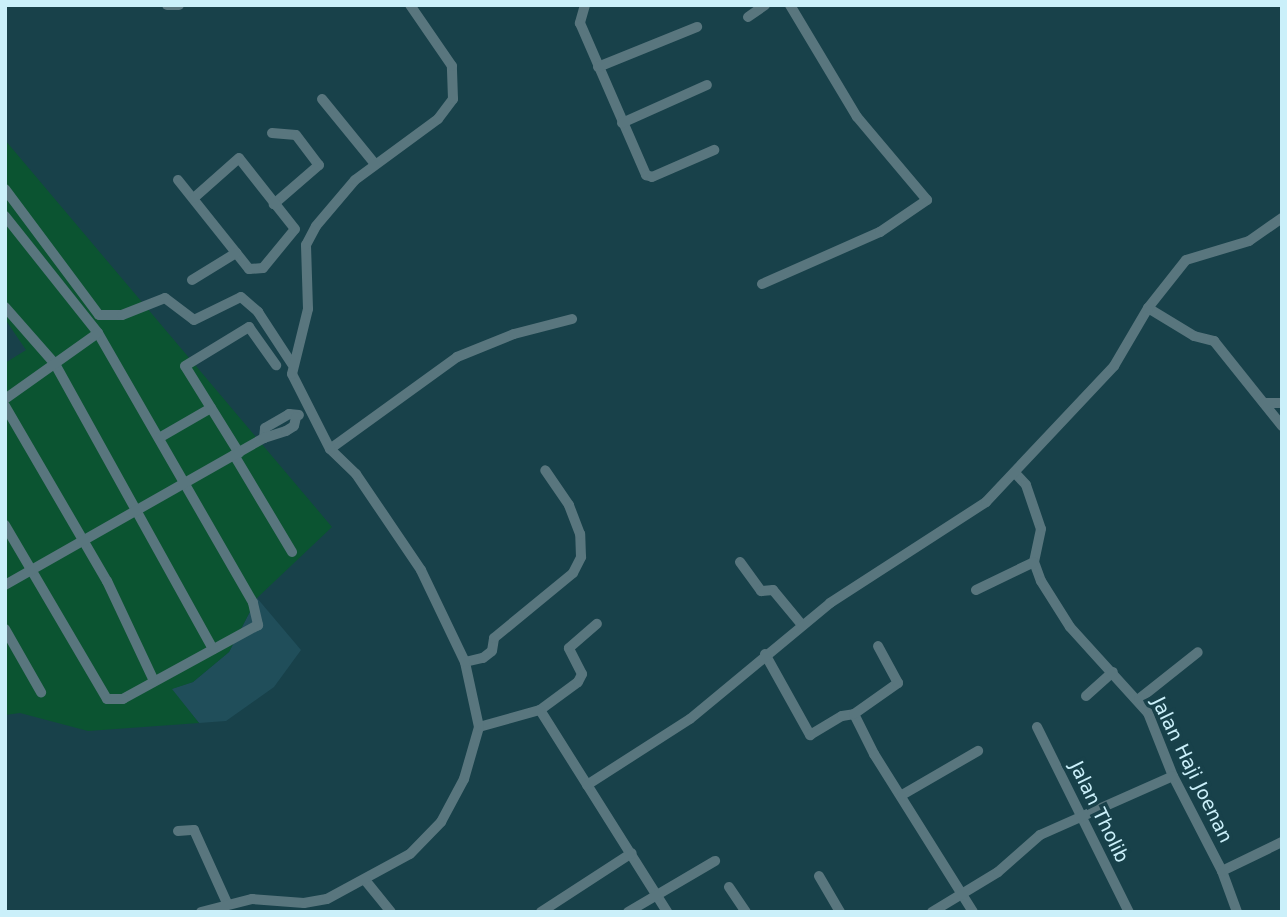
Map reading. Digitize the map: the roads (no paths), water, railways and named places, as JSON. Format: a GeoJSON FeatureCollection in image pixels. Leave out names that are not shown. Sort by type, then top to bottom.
{"type":"FeatureCollection","features":[{"type":"Feature","properties":{"kind":"street"},"geometry":{"type":"LineString","coordinates":[[167,5],[179,5]]}},
{"type":"Feature","properties":{"kind":"street"},"geometry":{"type":"LineString","coordinates":[[292,364],[308,309],[306,245],[339,195],[375,164],[438,119],[453,99],[452,66],[410,5]]}},
{"type":"Feature","properties":{"kind":"street"},"geometry":{"type":"LineString","coordinates":[[748,17],[765,5]]}},
{"type":"Feature","properties":{"kind":"street"},"geometry":{"type":"LineString","coordinates":[[762,284],[880,232],[927,200],[857,117],[790,5]]}},
{"type":"Feature","properties":{"kind":"street"},"geometry":{"type":"LineString","coordinates":[[586,6],[580,23],[646,175],[652,177],[714,150]]}},
{"type":"Feature","properties":{"kind":"street"},"geometry":{"type":"LineString","coordinates":[[598,67],[696,27]]}},
{"type":"Feature","properties":{"kind":"street"},"geometry":{"type":"LineString","coordinates":[[622,123],[706,85]]}},
{"type":"Feature","properties":{"kind":"street"},"geometry":{"type":"LineString","coordinates":[[322,99],[375,164]]}},
{"type":"Feature","properties":{"kind":"street"},"geometry":{"type":"LineString","coordinates":[[272,133],[296,135],[319,165],[274,204]]}},
{"type":"Feature","properties":{"kind":"street"},"geometry":{"type":"LineString","coordinates":[[178,180],[236,253],[256,272],[295,229],[239,158],[194,198]]}},
{"type":"Feature","properties":{"kind":"street"},"geometry":{"type":"LineString","coordinates":[[5,189],[99,315],[122,315],[165,298],[194,320],[241,297],[258,312],[292,364],[307,410],[330,449],[356,474],[405,543],[466,662],[479,727],[464,779],[441,822],[410,854],[327,900],[304,903],[252,899],[227,903],[201,912]]}},
{"type":"Feature","properties":{"kind":"street"},"geometry":{"type":"LineString","coordinates":[[5,216],[97,333],[185,483],[259,618],[255,628],[123,699],[107,699],[5,526]]}},
{"type":"Feature","properties":{"kind":"street"},"geometry":{"type":"LineString","coordinates":[[587,785],[690,719],[802,625],[967,517],[1015,473],[1114,366],[1148,308],[1186,260],[1249,241],[1282,218]]}},
{"type":"Feature","properties":{"kind":"street"},"geometry":{"type":"LineString","coordinates":[[287,240],[306,245]]}},
{"type":"Feature","properties":{"kind":"street"},"geometry":{"type":"LineString","coordinates":[[192,280],[236,253]]}},
{"type":"Feature","properties":{"kind":"street"},"geometry":{"type":"LineString","coordinates":[[5,307],[55,364],[213,649]]}},
{"type":"Feature","properties":{"kind":"street"},"geometry":{"type":"LineString","coordinates":[[1148,308],[1194,336],[1214,341],[1282,426]]}},
{"type":"Feature","properties":{"kind":"street"},"geometry":{"type":"LineString","coordinates":[[330,449],[457,356],[513,334],[572,319]]}},
{"type":"Feature","properties":{"kind":"street"},"geometry":{"type":"LineString","coordinates":[[276,365],[249,327],[185,366],[292,552]]}},
{"type":"Feature","properties":{"kind":"street"},"geometry":{"type":"LineString","coordinates":[[5,398],[97,333]]}},
{"type":"Feature","properties":{"kind":"street"},"geometry":{"type":"LineString","coordinates":[[1264,403],[1282,403]]}},
{"type":"Feature","properties":{"kind":"street"},"geometry":{"type":"LineString","coordinates":[[5,406],[81,542],[107,581],[154,681]]}},
{"type":"Feature","properties":{"kind":"street"},"geometry":{"type":"LineString","coordinates":[[159,438],[211,408]]}},
{"type":"Feature","properties":{"kind":"street"},"geometry":{"type":"LineString","coordinates":[[5,585],[264,438],[265,428],[289,414],[296,417],[307,410]]}},
{"type":"Feature","properties":{"kind":"street"},"geometry":{"type":"LineString","coordinates":[[466,662],[483,658],[492,650],[494,638],[573,573],[581,557],[580,534],[569,505],[545,470]]}},
{"type":"Feature","properties":{"kind":"street"},"geometry":{"type":"LineString","coordinates":[[976,590],[1034,562],[1041,529],[1026,485],[1015,473]]}},
{"type":"Feature","properties":{"kind":"street"},"geometry":{"type":"LineString","coordinates":[[740,562],[761,591],[773,590],[802,625]]}},
{"type":"Feature","properties":{"kind":"street","name":"Jalan Haji Joenan"},"geometry":{"type":"LineString","coordinates":[[1034,562],[1060,614],[1139,699],[1173,776],[1222,871],[1237,912]]}},
{"type":"Feature","properties":{"kind":"street"},"geometry":{"type":"LineString","coordinates":[[479,727],[540,710],[578,682],[581,669],[569,648],[597,624]]}},
{"type":"Feature","properties":{"kind":"street"},"geometry":{"type":"LineString","coordinates":[[5,629],[41,692]]}},
{"type":"Feature","properties":{"kind":"street"},"geometry":{"type":"LineString","coordinates":[[765,654],[810,735],[855,714],[898,683],[878,646]]}},
{"type":"Feature","properties":{"kind":"street"},"geometry":{"type":"LineString","coordinates":[[1139,699],[1198,652]]}},
{"type":"Feature","properties":{"kind":"street"},"geometry":{"type":"LineString","coordinates":[[1086,696],[1112,672]]}},
{"type":"Feature","properties":{"kind":"street"},"geometry":{"type":"LineString","coordinates":[[540,710],[667,912]]}},
{"type":"Feature","properties":{"kind":"street"},"geometry":{"type":"LineString","coordinates":[[855,714],[973,912]]}},
{"type":"Feature","properties":{"kind":"street","name":"Jalan Tholib"},"geometry":{"type":"LineString","coordinates":[[1037,727],[1083,814],[1129,912]]}},
{"type":"Feature","properties":{"kind":"street"},"geometry":{"type":"LineString","coordinates":[[902,795],[978,751]]}},
{"type":"Feature","properties":{"kind":"street"},"geometry":{"type":"LineString","coordinates":[[932,912],[998,872],[1040,835],[1173,776]]}},
{"type":"Feature","properties":{"kind":"street"},"geometry":{"type":"LineString","coordinates":[[178,831],[194,830],[227,903]]}},
{"type":"Feature","properties":{"kind":"street"},"geometry":{"type":"LineString","coordinates":[[1222,871],[1282,842]]}},
{"type":"Feature","properties":{"kind":"street"},"geometry":{"type":"LineString","coordinates":[[541,912],[632,853]]}},
{"type":"Feature","properties":{"kind":"street"},"geometry":{"type":"LineString","coordinates":[[628,912],[715,861]]}},
{"type":"Feature","properties":{"kind":"street"},"geometry":{"type":"LineString","coordinates":[[819,876],[840,912]]}},
{"type":"Feature","properties":{"kind":"street"},"geometry":{"type":"LineString","coordinates":[[365,880],[391,912]]}},
{"type":"Feature","properties":{"kind":"street"},"geometry":{"type":"LineString","coordinates":[[730,887],[746,912]]}}]}
